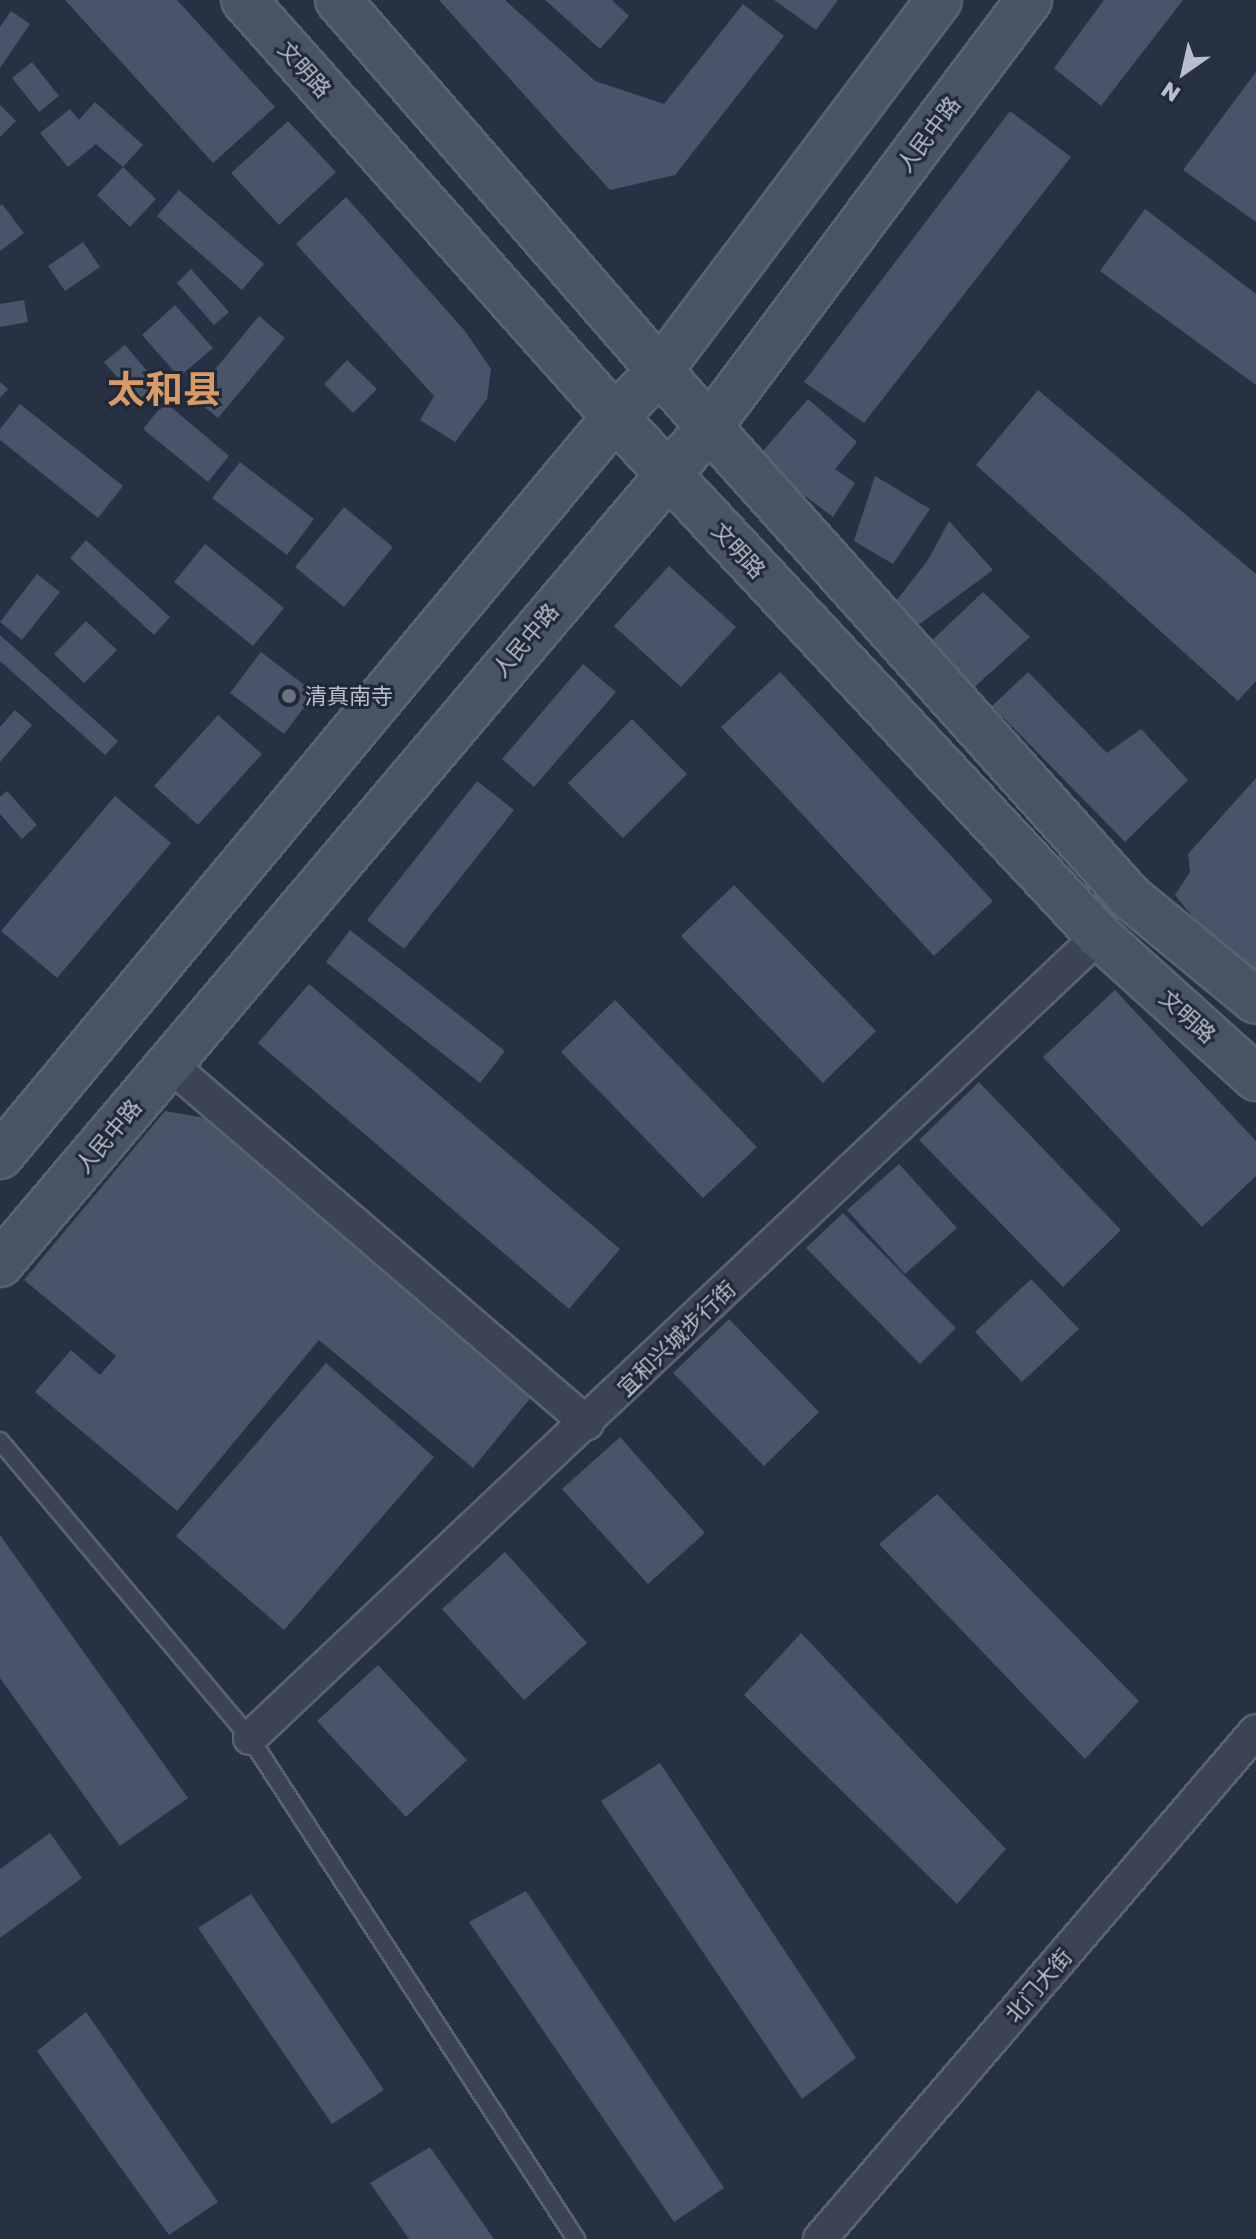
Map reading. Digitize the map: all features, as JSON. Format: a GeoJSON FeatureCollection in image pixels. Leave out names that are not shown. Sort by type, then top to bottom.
{"type":"FeatureCollection","features":[{"type":"Feature","properties":{"kind":"main road","name":"文明路"},"geometry":{"type":"LineString","coordinates":[[244,0],[615,417],[1099,936],[1256,1078]]}},
{"type":"Feature","properties":{"kind":"main road"},"geometry":{"type":"LineString","coordinates":[[338,0],[709,427],[1130,897],[1256,1001]]}},
{"type":"Feature","properties":{"kind":"main road"},"geometry":{"type":"LineString","coordinates":[[0,1156],[615,417],[661,369],[939,0]]}},
{"type":"Feature","properties":{"kind":"main road","name":"人民中路"},"geometry":{"type":"LineString","coordinates":[[0,1264],[667,472],[709,427],[1029,0]]}},
{"type":"Feature","properties":{"kind":"street","name":"宜和兴城步行街"},"geometry":{"type":"LineString","coordinates":[[250,1738],[587,1423],[1099,936]]}},
{"type":"Feature","properties":{"kind":"street"},"geometry":{"type":"LineString","coordinates":[[169,1064],[587,1423]]}},
{"type":"Feature","properties":{"kind":"street","name":"北门大街"},"geometry":{"type":"LineString","coordinates":[[820,2239],[1256,1731]]}},
{"type":"Feature","properties":{"kind":"lane"},"geometry":{"type":"LineString","coordinates":[[0,1441],[250,1738],[576,2239]]}},
{"type":"Feature","properties":{"kind":"building"},"geometry":{"type":"Polygon","coordinates":[[[65,0],[177,0],[275,107],[213,163],[65,0]]]}},
{"type":"Feature","properties":{"kind":"building"},"geometry":{"type":"Polygon","coordinates":[[[439,0],[505,0],[595,81],[664,104],[743,4],[784,36],[675,175],[610,190],[439,0]]]}},
{"type":"Feature","properties":{"kind":"building"},"geometry":{"type":"Polygon","coordinates":[[[545,0],[612,0],[629,16],[600,49],[545,0]]]}},
{"type":"Feature","properties":{"kind":"building"},"geometry":{"type":"Polygon","coordinates":[[[774,0],[838,0],[816,30],[774,0]]]}},
{"type":"Feature","properties":{"kind":"building"},"geometry":{"type":"Polygon","coordinates":[[[1104,0],[1183,0],[1101,106],[1054,68],[1104,0]]]}},
{"type":"Feature","properties":{"kind":"building"},"geometry":{"type":"Polygon","coordinates":[[[11,11],[30,24],[0,68],[0,27],[11,11]]]}},
{"type":"Feature","properties":{"kind":"building"},"geometry":{"type":"Polygon","coordinates":[[[32,62],[59,96],[39,112],[12,78],[32,62]]]}},
{"type":"Feature","properties":{"kind":"building"},"geometry":{"type":"Polygon","coordinates":[[[1256,72],[1256,222],[1183,170],[1256,72]]]}},
{"type":"Feature","properties":{"kind":"building"},"geometry":{"type":"Polygon","coordinates":[[[95,102],[143,145],[123,167],[96,144],[68,167],[40,133],[70,109],[79,120],[95,102]]]}},
{"type":"Feature","properties":{"kind":"building"},"geometry":{"type":"Polygon","coordinates":[[[0,105],[16,121],[0,137],[0,105]]]}},
{"type":"Feature","properties":{"kind":"building"},"geometry":{"type":"Polygon","coordinates":[[[1010,111],[1071,157],[864,423],[804,382],[1010,111]]]}},
{"type":"Feature","properties":{"kind":"building"},"geometry":{"type":"Polygon","coordinates":[[[288,121],[336,172],[279,225],[231,173],[288,121]]]}},
{"type":"Feature","properties":{"kind":"building"},"geometry":{"type":"Polygon","coordinates":[[[123,167],[156,199],[130,227],[97,195],[123,167]]]}},
{"type":"Feature","properties":{"kind":"building"},"geometry":{"type":"Polygon","coordinates":[[[179,190],[264,264],[242,290],[157,216],[179,190]]]}},
{"type":"Feature","properties":{"kind":"building"},"geometry":{"type":"Polygon","coordinates":[[[346,197],[465,331],[491,369],[487,399],[455,442],[420,420],[434,396],[296,244],[346,197]]]}},
{"type":"Feature","properties":{"kind":"building"},"geometry":{"type":"Polygon","coordinates":[[[2,204],[24,233],[0,251],[0,206],[2,204]]]}},
{"type":"Feature","properties":{"kind":"building"},"geometry":{"type":"Polygon","coordinates":[[[1145,209],[1256,294],[1256,385],[1100,271],[1145,209]]]}},
{"type":"Feature","properties":{"kind":"building"},"geometry":{"type":"Polygon","coordinates":[[[83,242],[100,267],[65,291],[48,266],[83,242]]]}},
{"type":"Feature","properties":{"kind":"building"},"geometry":{"type":"Polygon","coordinates":[[[191,269],[229,312],[214,325],[177,283],[191,269]]]}},
{"type":"Feature","properties":{"kind":"building"},"geometry":{"type":"Polygon","coordinates":[[[24,300],[28,322],[0,327],[0,304],[24,300]]]}},
{"type":"Feature","properties":{"kind":"building"},"geometry":{"type":"Polygon","coordinates":[[[175,305],[213,348],[179,377],[142,335],[175,305]]]}},
{"type":"Feature","properties":{"kind":"building"},"geometry":{"type":"Polygon","coordinates":[[[259,316],[285,338],[218,418],[192,397],[259,316]]]}},
{"type":"Feature","properties":{"kind":"building"},"geometry":{"type":"Polygon","coordinates":[[[125,345],[159,385],[139,402],[104,362],[125,345]]]}},
{"type":"Feature","properties":{"kind":"building"},"geometry":{"type":"Polygon","coordinates":[[[347,360],[377,389],[353,413],[324,384],[347,360]]]}},
{"type":"Feature","properties":{"kind":"building"},"geometry":{"type":"Polygon","coordinates":[[[0,382],[8,389],[0,398],[0,382]]]}},
{"type":"Feature","properties":{"kind":"building"},"geometry":{"type":"Polygon","coordinates":[[[1038,390],[1256,574],[1256,681],[1238,701],[976,465],[1038,390]]]}},
{"type":"Feature","properties":{"kind":"building"},"geometry":{"type":"Polygon","coordinates":[[[808,399],[857,442],[835,469],[855,483],[833,517],[756,459],[808,399]]]}},
{"type":"Feature","properties":{"kind":"building"},"geometry":{"type":"Polygon","coordinates":[[[165,402],[229,456],[208,482],[143,429],[165,402]]]}},
{"type":"Feature","properties":{"kind":"building"},"geometry":{"type":"Polygon","coordinates":[[[20,404],[123,486],[98,518],[0,440],[0,429],[20,404]]]}},
{"type":"Feature","properties":{"kind":"building"},"geometry":{"type":"Polygon","coordinates":[[[240,462],[314,519],[287,555],[212,498],[240,462]]]}},
{"type":"Feature","properties":{"kind":"building"},"geometry":{"type":"Polygon","coordinates":[[[875,476],[930,509],[893,564],[854,541],[875,476]]]}},
{"type":"Feature","properties":{"kind":"building"},"geometry":{"type":"Polygon","coordinates":[[[344,507],[393,547],[344,607],[295,567],[344,507]]]}},
{"type":"Feature","properties":{"kind":"building"},"geometry":{"type":"Polygon","coordinates":[[[949,521],[993,570],[917,626],[892,606],[928,560],[949,521]]]}},
{"type":"Feature","properties":{"kind":"building"},"geometry":{"type":"Polygon","coordinates":[[[86,540],[170,617],[154,635],[70,558],[86,540]]]}},
{"type":"Feature","properties":{"kind":"building"},"geometry":{"type":"Polygon","coordinates":[[[205,544],[284,608],[253,646],[174,582],[205,544]]]}},
{"type":"Feature","properties":{"kind":"building"},"geometry":{"type":"Polygon","coordinates":[[[669,566],[736,627],[681,687],[614,626],[669,566]]]}},
{"type":"Feature","properties":{"kind":"building"},"geometry":{"type":"Polygon","coordinates":[[[37,574],[60,592],[22,640],[0,622],[37,574]]]}},
{"type":"Feature","properties":{"kind":"building"},"geometry":{"type":"Polygon","coordinates":[[[983,592],[1030,637],[970,691],[928,644],[983,592]]]}},
{"type":"Feature","properties":{"kind":"building"},"geometry":{"type":"Polygon","coordinates":[[[86,621],[117,650],[84,683],[54,654],[86,621]]]}},
{"type":"Feature","properties":{"kind":"building"},"geometry":{"type":"Polygon","coordinates":[[[0,635],[118,741],[105,755],[0,661],[0,635]]]}},
{"type":"Feature","properties":{"kind":"building"},"geometry":{"type":"Polygon","coordinates":[[[261,652],[315,693],[284,734],[230,693],[261,652]]]}},
{"type":"Feature","properties":{"kind":"building"},"geometry":{"type":"Polygon","coordinates":[[[583,664],[616,692],[534,787],[502,759],[583,664]]]}},
{"type":"Feature","properties":{"kind":"building"},"geometry":{"type":"Polygon","coordinates":[[[780,672],[993,901],[934,956],[721,727],[780,672]]]}},
{"type":"Feature","properties":{"kind":"building"},"geometry":{"type":"Polygon","coordinates":[[[1028,672],[1107,753],[1141,729],[1188,780],[1125,842],[992,706],[1028,672]]]}},
{"type":"Feature","properties":{"kind":"building"},"geometry":{"type":"Polygon","coordinates":[[[15,710],[32,725],[0,762],[0,727],[15,710]]]}},
{"type":"Feature","properties":{"kind":"building"},"geometry":{"type":"Polygon","coordinates":[[[218,715],[262,754],[198,825],[154,786],[218,715]]]}},
{"type":"Feature","properties":{"kind":"building"},"geometry":{"type":"Polygon","coordinates":[[[632,719],[687,774],[623,838],[568,783],[632,719]]]}},
{"type":"Feature","properties":{"kind":"building"},"geometry":{"type":"Polygon","coordinates":[[[1256,778],[1256,979],[1195,932],[1192,916],[1175,895],[1190,872],[1188,854],[1256,778]]]}},
{"type":"Feature","properties":{"kind":"building"},"geometry":{"type":"Polygon","coordinates":[[[477,781],[514,810],[404,949],[367,920],[477,781]]]}},
{"type":"Feature","properties":{"kind":"building"},"geometry":{"type":"Polygon","coordinates":[[[7,791],[37,825],[22,839],[0,814],[0,797],[7,791]]]}},
{"type":"Feature","properties":{"kind":"building"},"geometry":{"type":"Polygon","coordinates":[[[115,796],[171,843],[57,978],[1,931],[115,796]]]}},
{"type":"Feature","properties":{"kind":"building"},"geometry":{"type":"Polygon","coordinates":[[[734,885],[876,1031],[823,1083],[681,936],[734,885]]]}},
{"type":"Feature","properties":{"kind":"building"},"geometry":{"type":"Polygon","coordinates":[[[350,930],[505,1051],[480,1083],[326,962],[350,930]]]}},
{"type":"Feature","properties":{"kind":"building"},"geometry":{"type":"Polygon","coordinates":[[[309,984],[620,1249],[569,1309],[258,1043],[309,984]]]}},
{"type":"Feature","properties":{"kind":"building"},"geometry":{"type":"Polygon","coordinates":[[[1115,990],[1256,1141],[1256,1176],[1202,1227],[1043,1057],[1115,990]]]}},
{"type":"Feature","properties":{"kind":"building"},"geometry":{"type":"Polygon","coordinates":[[[615,1000],[757,1147],[703,1198],[561,1052],[615,1000]]]}},
{"type":"Feature","properties":{"kind":"building"},"geometry":{"type":"Polygon","coordinates":[[[979,1082],[1121,1230],[1063,1287],[919,1140],[979,1082]]]}},
{"type":"Feature","properties":{"kind":"building"},"geometry":{"type":"Polygon","coordinates":[[[165,1111],[211,1119],[537,1390],[473,1468],[319,1340],[177,1511],[35,1392],[71,1350],[100,1375],[116,1356],[24,1280],[165,1111]]]}},
{"type":"Feature","properties":{"kind":"building"},"geometry":{"type":"Polygon","coordinates":[[[899,1164],[957,1228],[905,1274],[847,1210],[899,1164]]]}},
{"type":"Feature","properties":{"kind":"building"},"geometry":{"type":"Polygon","coordinates":[[[843,1213],[956,1328],[920,1364],[806,1248],[843,1213]]]}},
{"type":"Feature","properties":{"kind":"building"},"geometry":{"type":"Polygon","coordinates":[[[1031,1279],[1079,1329],[1022,1382],[975,1332],[1031,1279]]]}},
{"type":"Feature","properties":{"kind":"building"},"geometry":{"type":"Polygon","coordinates":[[[729,1319],[819,1412],[764,1466],[673,1373],[729,1319]]]}},
{"type":"Feature","properties":{"kind":"building"},"geometry":{"type":"Polygon","coordinates":[[[326,1363],[434,1457],[284,1630],[176,1536],[326,1363]]]}},
{"type":"Feature","properties":{"kind":"building"},"geometry":{"type":"Polygon","coordinates":[[[620,1437],[705,1533],[648,1584],[562,1489],[620,1437]]]}},
{"type":"Feature","properties":{"kind":"building"},"geometry":{"type":"Polygon","coordinates":[[[937,1494],[1139,1701],[1085,1759],[879,1544],[937,1494]]]}},
{"type":"Feature","properties":{"kind":"building"},"geometry":{"type":"Polygon","coordinates":[[[0,1535],[188,1798],[120,1846],[0,1678],[0,1535]]]}},
{"type":"Feature","properties":{"kind":"building"},"geometry":{"type":"Polygon","coordinates":[[[505,1552],[587,1643],[524,1700],[442,1609],[505,1552]]]}},
{"type":"Feature","properties":{"kind":"building"},"geometry":{"type":"Polygon","coordinates":[[[801,1633],[1006,1849],[957,1904],[744,1695],[801,1633]]]}},
{"type":"Feature","properties":{"kind":"building"},"geometry":{"type":"Polygon","coordinates":[[[378,1665],[467,1760],[406,1817],[317,1721],[378,1665]]]}},
{"type":"Feature","properties":{"kind":"building"},"geometry":{"type":"Polygon","coordinates":[[[660,1763],[856,2058],[802,2099],[601,1801],[660,1763]]]}},
{"type":"Feature","properties":{"kind":"building"},"geometry":{"type":"Polygon","coordinates":[[[50,1833],[82,1878],[0,1938],[0,1869],[50,1833]]]}},
{"type":"Feature","properties":{"kind":"building"},"geometry":{"type":"Polygon","coordinates":[[[526,1891],[724,2188],[674,2222],[469,1922],[526,1891]]]}},
{"type":"Feature","properties":{"kind":"building"},"geometry":{"type":"Polygon","coordinates":[[[251,1894],[384,2090],[332,2124],[198,1928],[251,1894]]]}},
{"type":"Feature","properties":{"kind":"building"},"geometry":{"type":"Polygon","coordinates":[[[86,2012],[218,2202],[169,2235],[37,2051],[86,2012]]]}},
{"type":"Feature","properties":{"kind":"building"},"geometry":{"type":"Polygon","coordinates":[[[430,2147],[494,2239],[409,2239],[370,2183],[430,2147]]]}},
{"type":"Feature","properties":{"kind":"place","name":"清真南寺"},"geometry":{"type":"Point","coordinates":[289,696]}},
{"type":"Feature","properties":{"kind":"district","name":"太和县"},"geometry":{"type":"Point","coordinates":[164,389]}}]}
